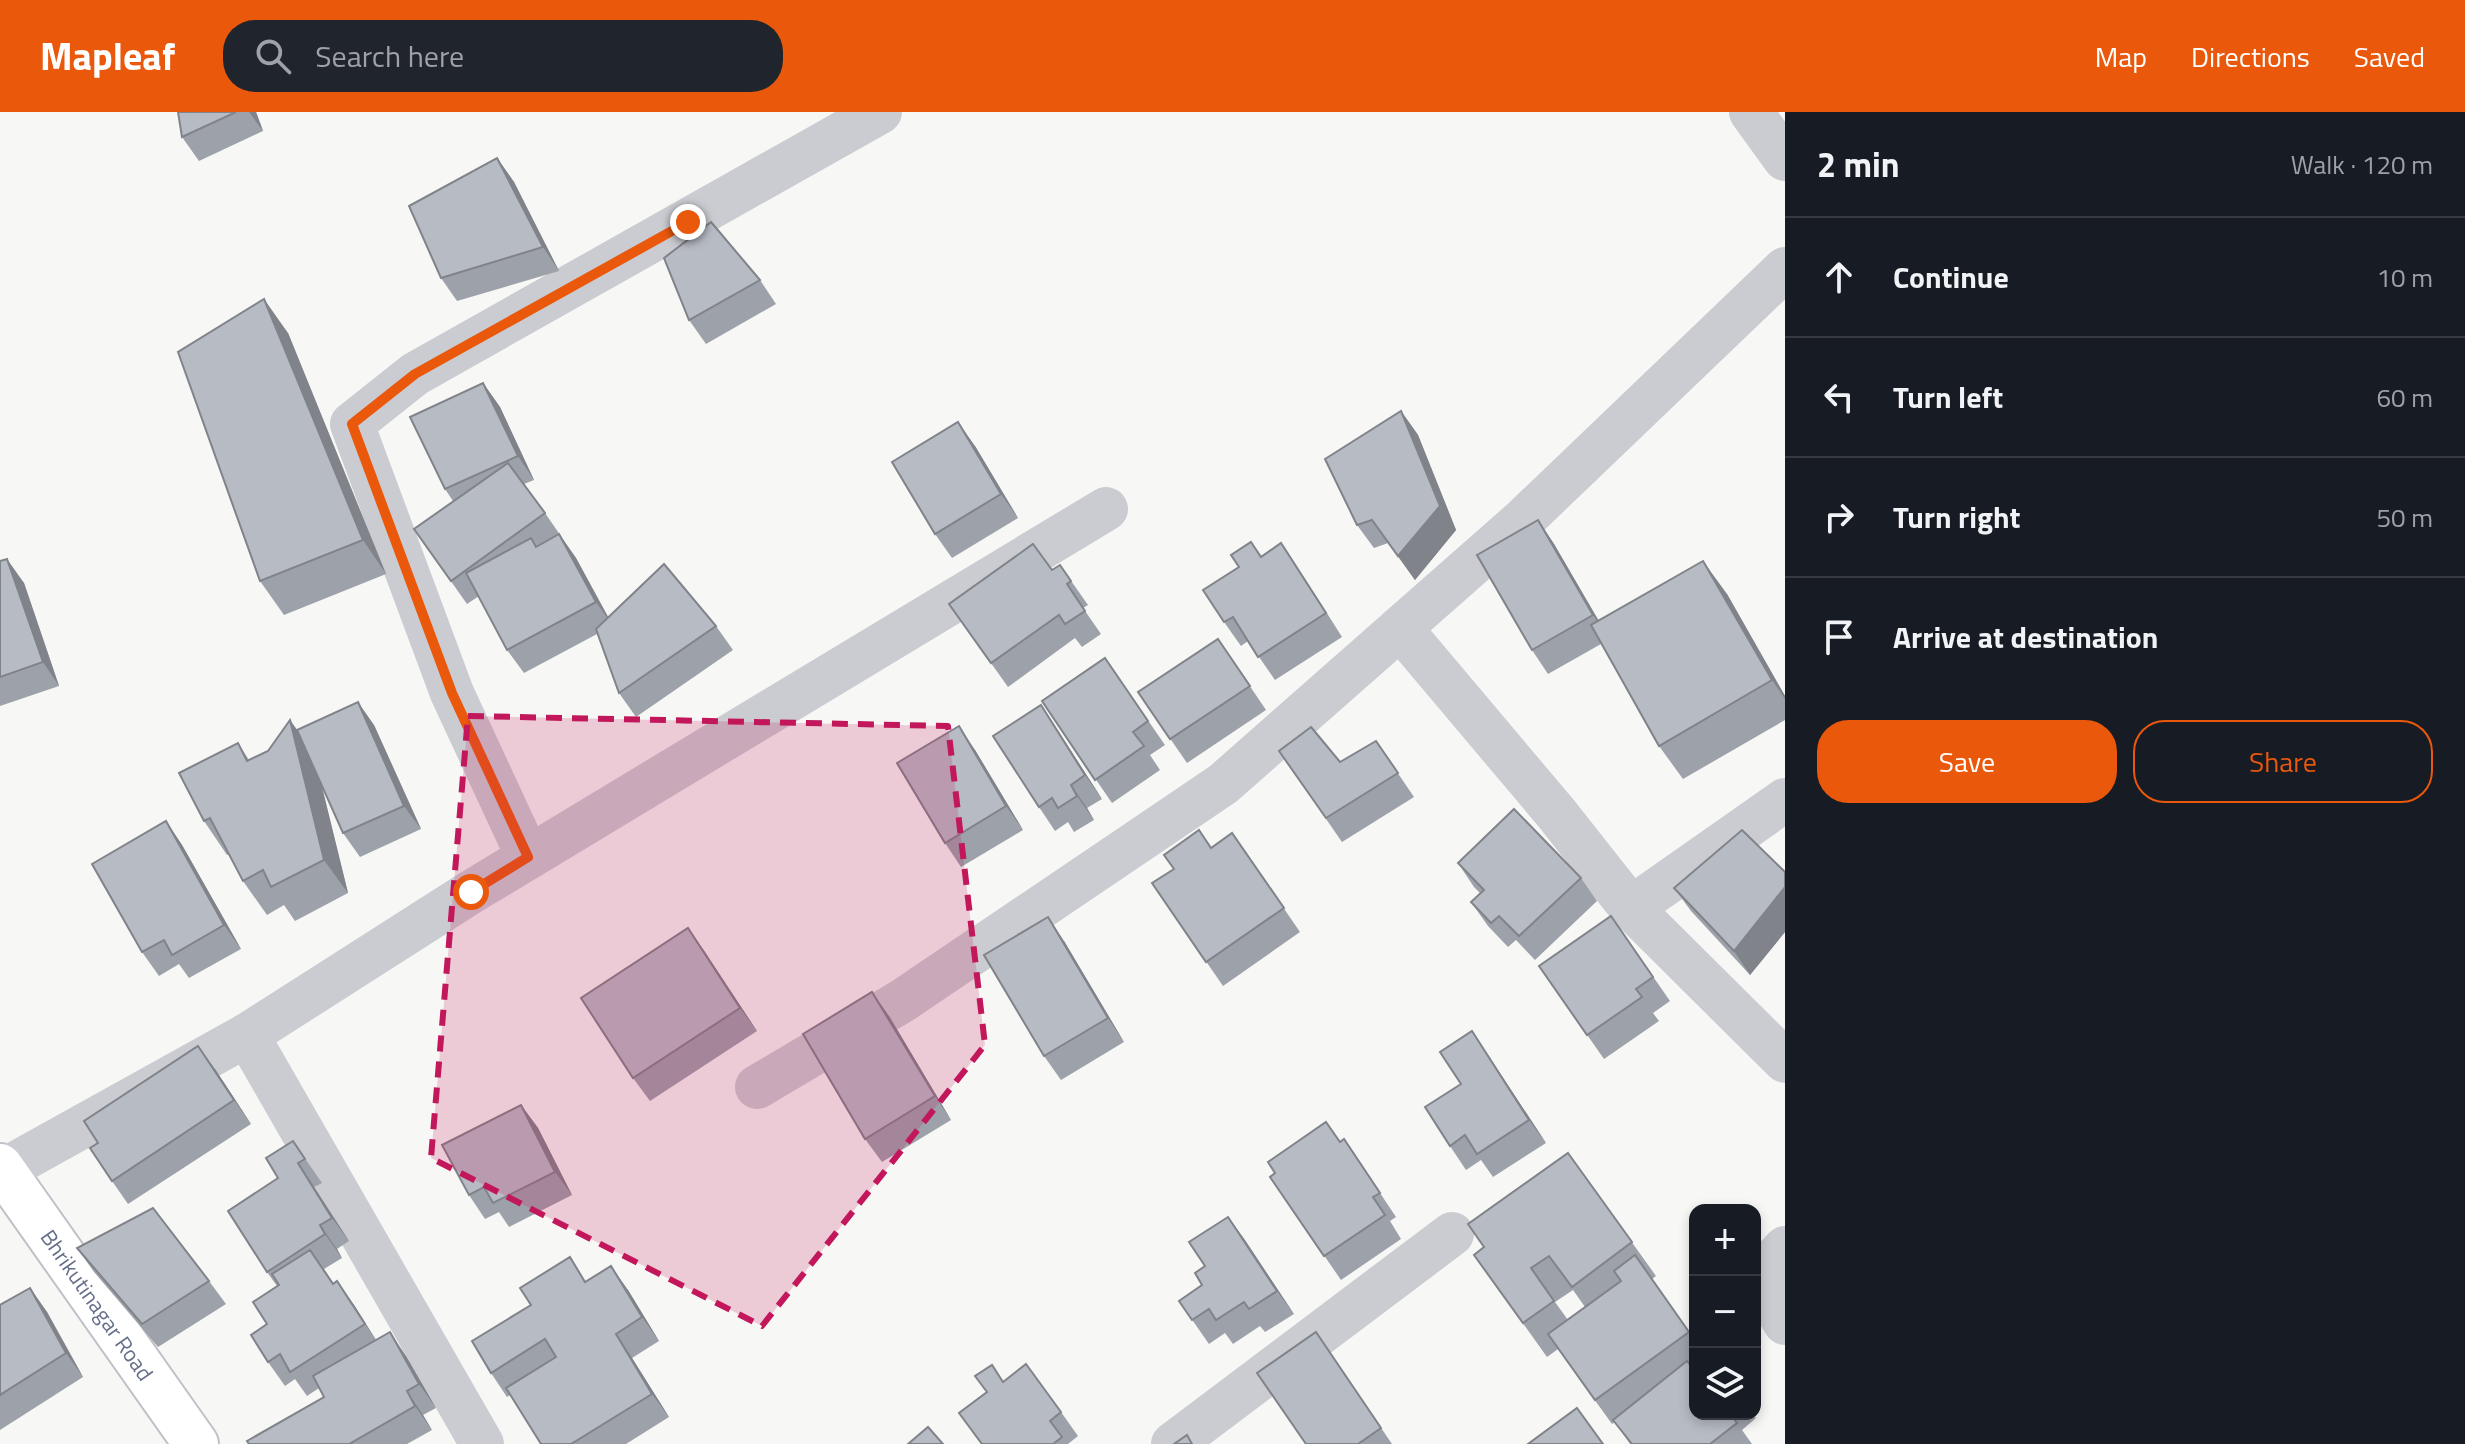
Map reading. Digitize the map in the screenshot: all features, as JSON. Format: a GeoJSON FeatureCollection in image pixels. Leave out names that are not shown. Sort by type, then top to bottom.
{"type":"FeatureCollection","features":[{"type":"Feature","properties":{"kind":"street"},"geometry":{"type":"LineString","coordinates":[[528,857],[452,693],[352,424],[415,374],[880,112]]}},
{"type":"Feature","properties":{"kind":"street"},"geometry":{"type":"LineString","coordinates":[[1751,112],[1785,159]]}},
{"type":"Feature","properties":{"kind":"street"},"geometry":{"type":"LineString","coordinates":[[757,1087],[902,1001],[1223,784],[1524,519],[1785,269]]}},
{"type":"Feature","properties":{"kind":"street"},"geometry":{"type":"LineString","coordinates":[[1,1169],[247,1035],[528,857],[1106,509]]}},
{"type":"Feature","properties":{"kind":"street"},"geometry":{"type":"LineString","coordinates":[[1400,628],[1556,813],[1631,908],[1785,1061]]}},
{"type":"Feature","properties":{"kind":"street"},"geometry":{"type":"LineString","coordinates":[[1631,908],[1785,800]]}},
{"type":"Feature","properties":{"kind":"street"},"geometry":{"type":"LineString","coordinates":[[247,1035],[482,1444]]}},
{"type":"Feature","properties":{"kind":"street","name":"Bhrikutinagar Road"},"geometry":{"type":"LineString","coordinates":[[1,1169],[196,1444]]}},
{"type":"Feature","properties":{"kind":"street"},"geometry":{"type":"LineString","coordinates":[[1173,1444],[1452,1234]]}},
{"type":"Feature","properties":{"kind":"street"},"geometry":{"type":"LineString","coordinates":[[1785,1248],[1758,1277],[1785,1323]]}},
{"type":"Feature","properties":{"kind":"highlighted area"},"geometry":{"type":"Polygon","coordinates":[[[468,716],[948,726],[985,1045],[762,1326],[431,1158],[468,716]]]}},
{"type":"Feature","properties":{"kind":"building"},"geometry":{"type":"Polygon","coordinates":[[[178,112],[236,112],[182,137],[178,112]]]}},
{"type":"Feature","properties":{"kind":"building"},"geometry":{"type":"Polygon","coordinates":[[[497,158],[543,247],[441,278],[409,206],[497,158]]]}},
{"type":"Feature","properties":{"kind":"building"},"geometry":{"type":"Polygon","coordinates":[[[711,222],[760,280],[689,320],[664,258],[711,222]]]}},
{"type":"Feature","properties":{"kind":"building"},"geometry":{"type":"Polygon","coordinates":[[[264,299],[363,540],[260,581],[178,352],[264,299]]]}},
{"type":"Feature","properties":{"kind":"building"},"geometry":{"type":"Polygon","coordinates":[[[483,383],[518,456],[445,489],[410,417],[483,383]]]}},
{"type":"Feature","properties":{"kind":"building"},"geometry":{"type":"Polygon","coordinates":[[[1401,411],[1440,506],[1398,556],[1372,520],[1357,525],[1325,459],[1401,411]]]}},
{"type":"Feature","properties":{"kind":"building"},"geometry":{"type":"Polygon","coordinates":[[[958,422],[1001,494],[935,534],[892,462],[958,422]]]}},
{"type":"Feature","properties":{"kind":"building"},"geometry":{"type":"Polygon","coordinates":[[[508,463],[545,513],[451,581],[414,529],[508,463]]]}},
{"type":"Feature","properties":{"kind":"building"},"geometry":{"type":"Polygon","coordinates":[[[1538,520],[1593,615],[1532,650],[1477,555],[1538,520]]]}},
{"type":"Feature","properties":{"kind":"building"},"geometry":{"type":"Polygon","coordinates":[[[559,534],[596,602],[507,650],[466,573],[531,538],[536,547],[559,534]]]}},
{"type":"Feature","properties":{"kind":"building"},"geometry":{"type":"Polygon","coordinates":[[[1251,542],[1261,557],[1281,543],[1326,613],[1258,657],[1233,617],[1224,622],[1203,590],[1239,567],[1231,555],[1251,542]]]}},
{"type":"Feature","properties":{"kind":"building"},"geometry":{"type":"Polygon","coordinates":[[[1033,544],[1052,570],[1060,565],[1071,581],[1067,584],[1085,611],[1065,624],[1059,615],[991,663],[949,604],[1033,544]]]}},
{"type":"Feature","properties":{"kind":"building"},"geometry":{"type":"Polygon","coordinates":[[[7,559],[43,662],[0,677],[0,561],[7,559]]]}},
{"type":"Feature","properties":{"kind":"building"},"geometry":{"type":"Polygon","coordinates":[[[1703,561],[1772,680],[1659,746],[1591,625],[1703,561]]]}},
{"type":"Feature","properties":{"kind":"building"},"geometry":{"type":"Polygon","coordinates":[[[664,564],[716,626],[619,693],[596,629],[664,564]]]}},
{"type":"Feature","properties":{"kind":"building"},"geometry":{"type":"Polygon","coordinates":[[[1218,639],[1250,686],[1170,739],[1138,692],[1218,639]]]}},
{"type":"Feature","properties":{"kind":"building"},"geometry":{"type":"Polygon","coordinates":[[[1105,658],[1148,721],[1133,732],[1144,746],[1095,780],[1042,701],[1105,658]]]}},
{"type":"Feature","properties":{"kind":"building"},"geometry":{"type":"Polygon","coordinates":[[[358,702],[404,806],[343,833],[297,730],[358,702]]]}},
{"type":"Feature","properties":{"kind":"building"},"geometry":{"type":"Polygon","coordinates":[[[1041,705],[1085,775],[1071,785],[1077,796],[1058,808],[1052,798],[1039,807],[993,736],[1041,705]]]}},
{"type":"Feature","properties":{"kind":"building"},"geometry":{"type":"Polygon","coordinates":[[[290,720],[324,860],[271,887],[263,870],[243,881],[210,818],[204,821],[179,773],[238,743],[247,761],[268,751],[290,720]]]}},
{"type":"Feature","properties":{"kind":"building"},"geometry":{"type":"Polygon","coordinates":[[[959,726],[1006,806],[945,843],[897,763],[959,726]]]}},
{"type":"Feature","properties":{"kind":"building"},"geometry":{"type":"Polygon","coordinates":[[[1311,727],[1340,762],[1376,741],[1398,773],[1326,818],[1279,751],[1311,727]]]}},
{"type":"Feature","properties":{"kind":"building"},"geometry":{"type":"Polygon","coordinates":[[[1514,809],[1581,878],[1519,936],[1499,916],[1491,923],[1471,902],[1484,890],[1458,863],[1514,809]]]}},
{"type":"Feature","properties":{"kind":"building"},"geometry":{"type":"Polygon","coordinates":[[[166,821],[224,925],[172,955],[164,940],[142,952],[92,864],[166,821]]]}},
{"type":"Feature","properties":{"kind":"building"},"geometry":{"type":"Polygon","coordinates":[[[1199,830],[1211,848],[1232,833],[1284,908],[1206,962],[1152,883],[1174,869],[1164,855],[1199,830]]]}},
{"type":"Feature","properties":{"kind":"building"},"geometry":{"type":"Polygon","coordinates":[[[1742,830],[1785,872],[1785,887],[1734,951],[1674,888],[1742,830]]]}},
{"type":"Feature","properties":{"kind":"building"},"geometry":{"type":"Polygon","coordinates":[[[1611,916],[1653,977],[1636,989],[1642,997],[1587,1035],[1539,966],[1611,916]]]}},
{"type":"Feature","properties":{"kind":"building"},"geometry":{"type":"Polygon","coordinates":[[[1048,917],[1108,1018],[1044,1056],[984,955],[1048,917]]]}},
{"type":"Feature","properties":{"kind":"building"},"geometry":{"type":"Polygon","coordinates":[[[688,928],[740,1008],[633,1078],[581,998],[688,928]]]}},
{"type":"Feature","properties":{"kind":"building"},"geometry":{"type":"Polygon","coordinates":[[[872,992],[935,1096],[865,1139],[803,1034],[872,992]]]}},
{"type":"Feature","properties":{"kind":"building"},"geometry":{"type":"Polygon","coordinates":[[[1472,1031],[1529,1120],[1477,1154],[1465,1135],[1450,1146],[1425,1107],[1461,1084],[1440,1052],[1472,1031]]]}},
{"type":"Feature","properties":{"kind":"building"},"geometry":{"type":"Polygon","coordinates":[[[198,1046],[234,1100],[112,1181],[90,1148],[98,1143],[84,1121],[198,1046]]]}},
{"type":"Feature","properties":{"kind":"building"},"geometry":{"type":"Polygon","coordinates":[[[521,1105],[555,1172],[493,1203],[484,1187],[469,1195],[442,1145],[521,1105]]]}},
{"type":"Feature","properties":{"kind":"building"},"geometry":{"type":"Polygon","coordinates":[[[1326,1122],[1340,1142],[1344,1139],[1380,1193],[1373,1197],[1385,1215],[1324,1256],[1270,1177],[1275,1173],[1268,1162],[1326,1122]]]}},
{"type":"Feature","properties":{"kind":"building"},"geometry":{"type":"Polygon","coordinates":[[[293,1141],[305,1159],[298,1163],[332,1218],[320,1225],[325,1234],[267,1272],[228,1211],[278,1178],[266,1158],[293,1141]]]}},
{"type":"Feature","properties":{"kind":"building"},"geometry":{"type":"Polygon","coordinates":[[[1568,1153],[1632,1242],[1572,1287],[1549,1256],[1531,1268],[1554,1301],[1523,1323],[1474,1255],[1484,1247],[1468,1224],[1568,1153]]]}},
{"type":"Feature","properties":{"kind":"building"},"geometry":{"type":"Polygon","coordinates":[[[153,1208],[209,1281],[142,1324],[77,1248],[153,1208]]]}},
{"type":"Feature","properties":{"kind":"building"},"geometry":{"type":"Polygon","coordinates":[[[1228,1217],[1277,1291],[1249,1309],[1244,1302],[1216,1320],[1209,1309],[1192,1320],[1179,1301],[1202,1285],[1195,1273],[1205,1266],[1189,1242],[1228,1217]]]}},
{"type":"Feature","properties":{"kind":"building"},"geometry":{"type":"Polygon","coordinates":[[[310,1250],[333,1284],[337,1281],[365,1324],[290,1372],[280,1354],[268,1362],[251,1335],[267,1324],[253,1302],[279,1285],[272,1274],[310,1250]]]}},
{"type":"Feature","properties":{"kind":"building"},"geometry":{"type":"Polygon","coordinates":[[[1635,1255],[1689,1332],[1595,1400],[1548,1334],[1621,1281],[1614,1271],[1635,1255]]]}},
{"type":"Feature","properties":{"kind":"building"},"geometry":{"type":"Polygon","coordinates":[[[570,1257],[585,1282],[611,1266],[642,1317],[616,1334],[652,1394],[571,1444],[541,1444],[506,1388],[556,1357],[545,1339],[491,1373],[472,1341],[531,1305],[520,1288],[570,1257]]]}},
{"type":"Feature","properties":{"kind":"building"},"geometry":{"type":"Polygon","coordinates":[[[30,1288],[66,1353],[0,1395],[0,1305],[30,1288]]]}},
{"type":"Feature","properties":{"kind":"building"},"geometry":{"type":"Polygon","coordinates":[[[390,1332],[419,1384],[407,1391],[415,1406],[352,1444],[249,1444],[247,1441],[324,1397],[313,1376],[390,1332]]]}},
{"type":"Feature","properties":{"kind":"building"},"geometry":{"type":"Polygon","coordinates":[[[1316,1332],[1381,1428],[1358,1444],[1306,1444],[1257,1373],[1316,1332]]]}},
{"type":"Feature","properties":{"kind":"building"},"geometry":{"type":"Polygon","coordinates":[[[1687,1361],[1689,1420],[1735,1420],[1737,1423],[1710,1444],[1632,1444],[1613,1420],[1687,1361]]]}},
{"type":"Feature","properties":{"kind":"building"},"geometry":{"type":"Polygon","coordinates":[[[1026,1364],[1061,1412],[1050,1421],[1062,1437],[1053,1444],[982,1444],[959,1413],[987,1392],[975,1376],[992,1365],[1003,1382],[1026,1364]]]}},
{"type":"Feature","properties":{"kind":"building"},"geometry":{"type":"Polygon","coordinates":[[[1577,1408],[1603,1444],[1528,1444],[1577,1408]]]}},
{"type":"Feature","properties":{"kind":"building"},"geometry":{"type":"Polygon","coordinates":[[[928,1427],[943,1444],[908,1444],[928,1427]]]}},
{"type":"Feature","properties":{"kind":"building"},"geometry":{"type":"Polygon","coordinates":[[[1187,1435],[1192,1444],[1174,1444],[1187,1435]]]}},
{"type":"Feature","properties":{"kind":"route"},"geometry":{"type":"LineString","coordinates":[[471,892],[528,857],[452,693],[352,424],[415,374],[688,222]]}}]}
